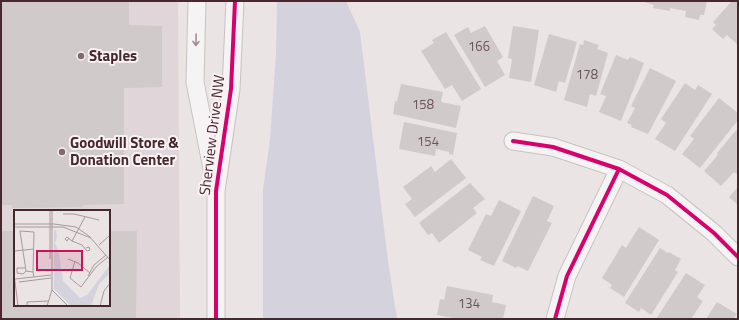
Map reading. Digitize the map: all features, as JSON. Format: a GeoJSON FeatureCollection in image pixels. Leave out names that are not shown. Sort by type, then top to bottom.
{"type":"FeatureCollection","features":[{"type":"Feature","properties":{"kind":"street","name":"Sherview Drive NW"},"geometry":{"type":"LineString","coordinates":[[196,1],[195,82],[216,191]]}},
{"type":"Feature","properties":{"kind":"street","name":"Sherview Drive NW"},"geometry":{"type":"LineString","coordinates":[[216,319],[216,191],[231,89],[234,1]]}},
{"type":"Feature","properties":{"kind":"street"},"geometry":{"type":"LineString","coordinates":[[513,141],[553,147],[619,169],[667,195],[714,233],[738,257]]}},
{"type":"Feature","properties":{"kind":"street"},"geometry":{"type":"LineString","coordinates":[[555,319],[567,276],[619,169]]}},
{"type":"Feature","properties":{"kind":"shaded area"},"geometry":{"type":"Polygon","coordinates":[[[1,1],[178,1],[180,319],[1,319],[1,1]]]}},
{"type":"Feature","properties":{"kind":"shaded area"},"geometry":{"type":"Polygon","coordinates":[[[277,1],[346,1],[360,32],[388,261],[397,319],[263,319],[263,189],[270,140],[276,53],[277,1]]]}},
{"type":"Feature","properties":{"kind":"building"},"geometry":{"type":"Polygon","coordinates":[[[1,1],[129,1],[129,25],[162,26],[162,87],[124,88],[124,204],[83,205],[83,207],[12,208],[12,205],[1,205],[1,1]]]}},
{"type":"Feature","properties":{"kind":"building"},"geometry":{"type":"Polygon","coordinates":[[[640,1],[707,1],[704,15],[700,15],[699,20],[685,17],[686,11],[670,8],[670,11],[653,8],[654,5],[640,1]]]}},
{"type":"Feature","properties":{"kind":"building"},"geometry":{"type":"Polygon","coordinates":[[[732,1],[738,1],[738,45],[727,35],[723,39],[712,29],[716,25],[713,22],[732,1]]]}},
{"type":"Feature","properties":{"kind":"building"},"geometry":{"type":"Polygon","coordinates":[[[485,26],[503,57],[497,61],[505,75],[485,87],[454,35],[468,27],[471,33],[485,26]]]}},
{"type":"Feature","properties":{"kind":"building"},"geometry":{"type":"Polygon","coordinates":[[[513,26],[539,30],[531,82],[509,78],[512,59],[508,58],[513,26]]]}},
{"type":"Feature","properties":{"kind":"building"},"geometry":{"type":"Polygon","coordinates":[[[446,32],[481,89],[462,101],[452,85],[445,89],[421,51],[434,43],[432,40],[446,32]]]}},
{"type":"Feature","properties":{"kind":"building"},"geometry":{"type":"Polygon","coordinates":[[[549,34],[577,42],[565,83],[559,81],[556,92],[534,85],[549,34]]]}},
{"type":"Feature","properties":{"kind":"building"},"geometry":{"type":"Polygon","coordinates":[[[584,40],[599,45],[597,49],[608,53],[596,96],[590,94],[587,107],[564,100],[580,44],[583,45],[584,40]]]}},
{"type":"Feature","properties":{"kind":"building"},"geometry":{"type":"Polygon","coordinates":[[[616,55],[628,60],[630,57],[644,63],[621,121],[599,112],[606,96],[600,94],[616,55]]]}},
{"type":"Feature","properties":{"kind":"building"},"geometry":{"type":"Polygon","coordinates":[[[650,68],[676,81],[648,134],[631,127],[632,125],[627,123],[635,108],[631,106],[650,68]]]}},
{"type":"Feature","properties":{"kind":"building"},"geometry":{"type":"Polygon","coordinates":[[[685,83],[695,90],[698,85],[712,94],[675,151],[655,139],[666,123],[661,119],[685,83]]]}},
{"type":"Feature","properties":{"kind":"building"},"geometry":{"type":"Polygon","coordinates":[[[401,84],[443,92],[441,102],[461,106],[456,128],[393,114],[395,101],[397,102],[401,84]]]}},
{"type":"Feature","properties":{"kind":"building"},"geometry":{"type":"Polygon","coordinates":[[[719,98],[738,113],[738,120],[700,168],[682,154],[694,139],[690,136],[719,98]]]}},
{"type":"Feature","properties":{"kind":"building"},"geometry":{"type":"Polygon","coordinates":[[[404,122],[457,133],[453,155],[449,154],[449,152],[436,149],[435,156],[399,149],[404,122]]]}},
{"type":"Feature","properties":{"kind":"building"},"geometry":{"type":"Polygon","coordinates":[[[738,128],[738,173],[737,174],[734,172],[721,186],[704,171],[738,128]]]}},
{"type":"Feature","properties":{"kind":"building"},"geometry":{"type":"Polygon","coordinates":[[[451,159],[466,178],[415,217],[405,204],[412,199],[403,187],[431,166],[435,172],[451,159]]]}},
{"type":"Feature","properties":{"kind":"building"},"geometry":{"type":"Polygon","coordinates":[[[470,183],[485,199],[473,208],[477,213],[439,243],[432,233],[428,235],[419,223],[470,183]]]}},
{"type":"Feature","properties":{"kind":"building"},"geometry":{"type":"Polygon","coordinates":[[[738,187],[738,205],[729,197],[738,187]]]}},
{"type":"Feature","properties":{"kind":"building"},"geometry":{"type":"Polygon","coordinates":[[[533,196],[554,206],[547,221],[552,223],[528,271],[517,266],[516,268],[502,261],[533,196]]]}},
{"type":"Feature","properties":{"kind":"building"},"geometry":{"type":"Polygon","coordinates":[[[499,200],[521,211],[494,266],[480,260],[482,257],[468,250],[486,214],[491,216],[499,200]]]}},
{"type":"Feature","properties":{"kind":"building"},"geometry":{"type":"Polygon","coordinates":[[[639,227],[659,240],[624,297],[610,288],[612,285],[602,278],[622,245],[626,248],[639,227]]]}},
{"type":"Feature","properties":{"kind":"building"},"geometry":{"type":"Polygon","coordinates":[[[1,231],[14,231],[14,306],[110,306],[110,231],[137,231],[136,319],[1,319],[1,231]]]}},
{"type":"Feature","properties":{"kind":"building"},"geometry":{"type":"Polygon","coordinates":[[[660,248],[681,259],[675,270],[678,272],[651,315],[641,308],[639,312],[625,303],[660,248]]]}},
{"type":"Feature","properties":{"kind":"building"},"geometry":{"type":"Polygon","coordinates":[[[686,273],[705,285],[697,297],[703,301],[691,319],[656,319],[686,273]]]}},
{"type":"Feature","properties":{"kind":"building"},"geometry":{"type":"Polygon","coordinates":[[[447,286],[493,295],[492,302],[506,305],[503,319],[459,319],[437,315],[440,299],[444,300],[447,286]]]}},
{"type":"Feature","properties":{"kind":"building"},"geometry":{"type":"Polygon","coordinates":[[[717,302],[737,314],[733,319],[706,319],[717,302]]]}},
{"type":"Feature","properties":{"kind":"cycle path"},"geometry":{"type":"LineString","coordinates":[[216,319],[216,191],[231,89],[235,1]]}},
{"type":"Feature","properties":{"kind":"cycle path"},"geometry":{"type":"LineString","coordinates":[[513,141],[553,147],[619,169],[667,195],[714,233],[738,257]]}},
{"type":"Feature","properties":{"kind":"cycle path"},"geometry":{"type":"LineString","coordinates":[[555,319],[567,276],[619,169]]}},
{"type":"Feature","properties":{"kind":"place","name":"Staples"},"geometry":{"type":"Point","coordinates":[81,56]}},
{"type":"Feature","properties":{"kind":"place","name":"Goodwill Store & Donation Center"},"geometry":{"type":"Point","coordinates":[62,152]}}]}
